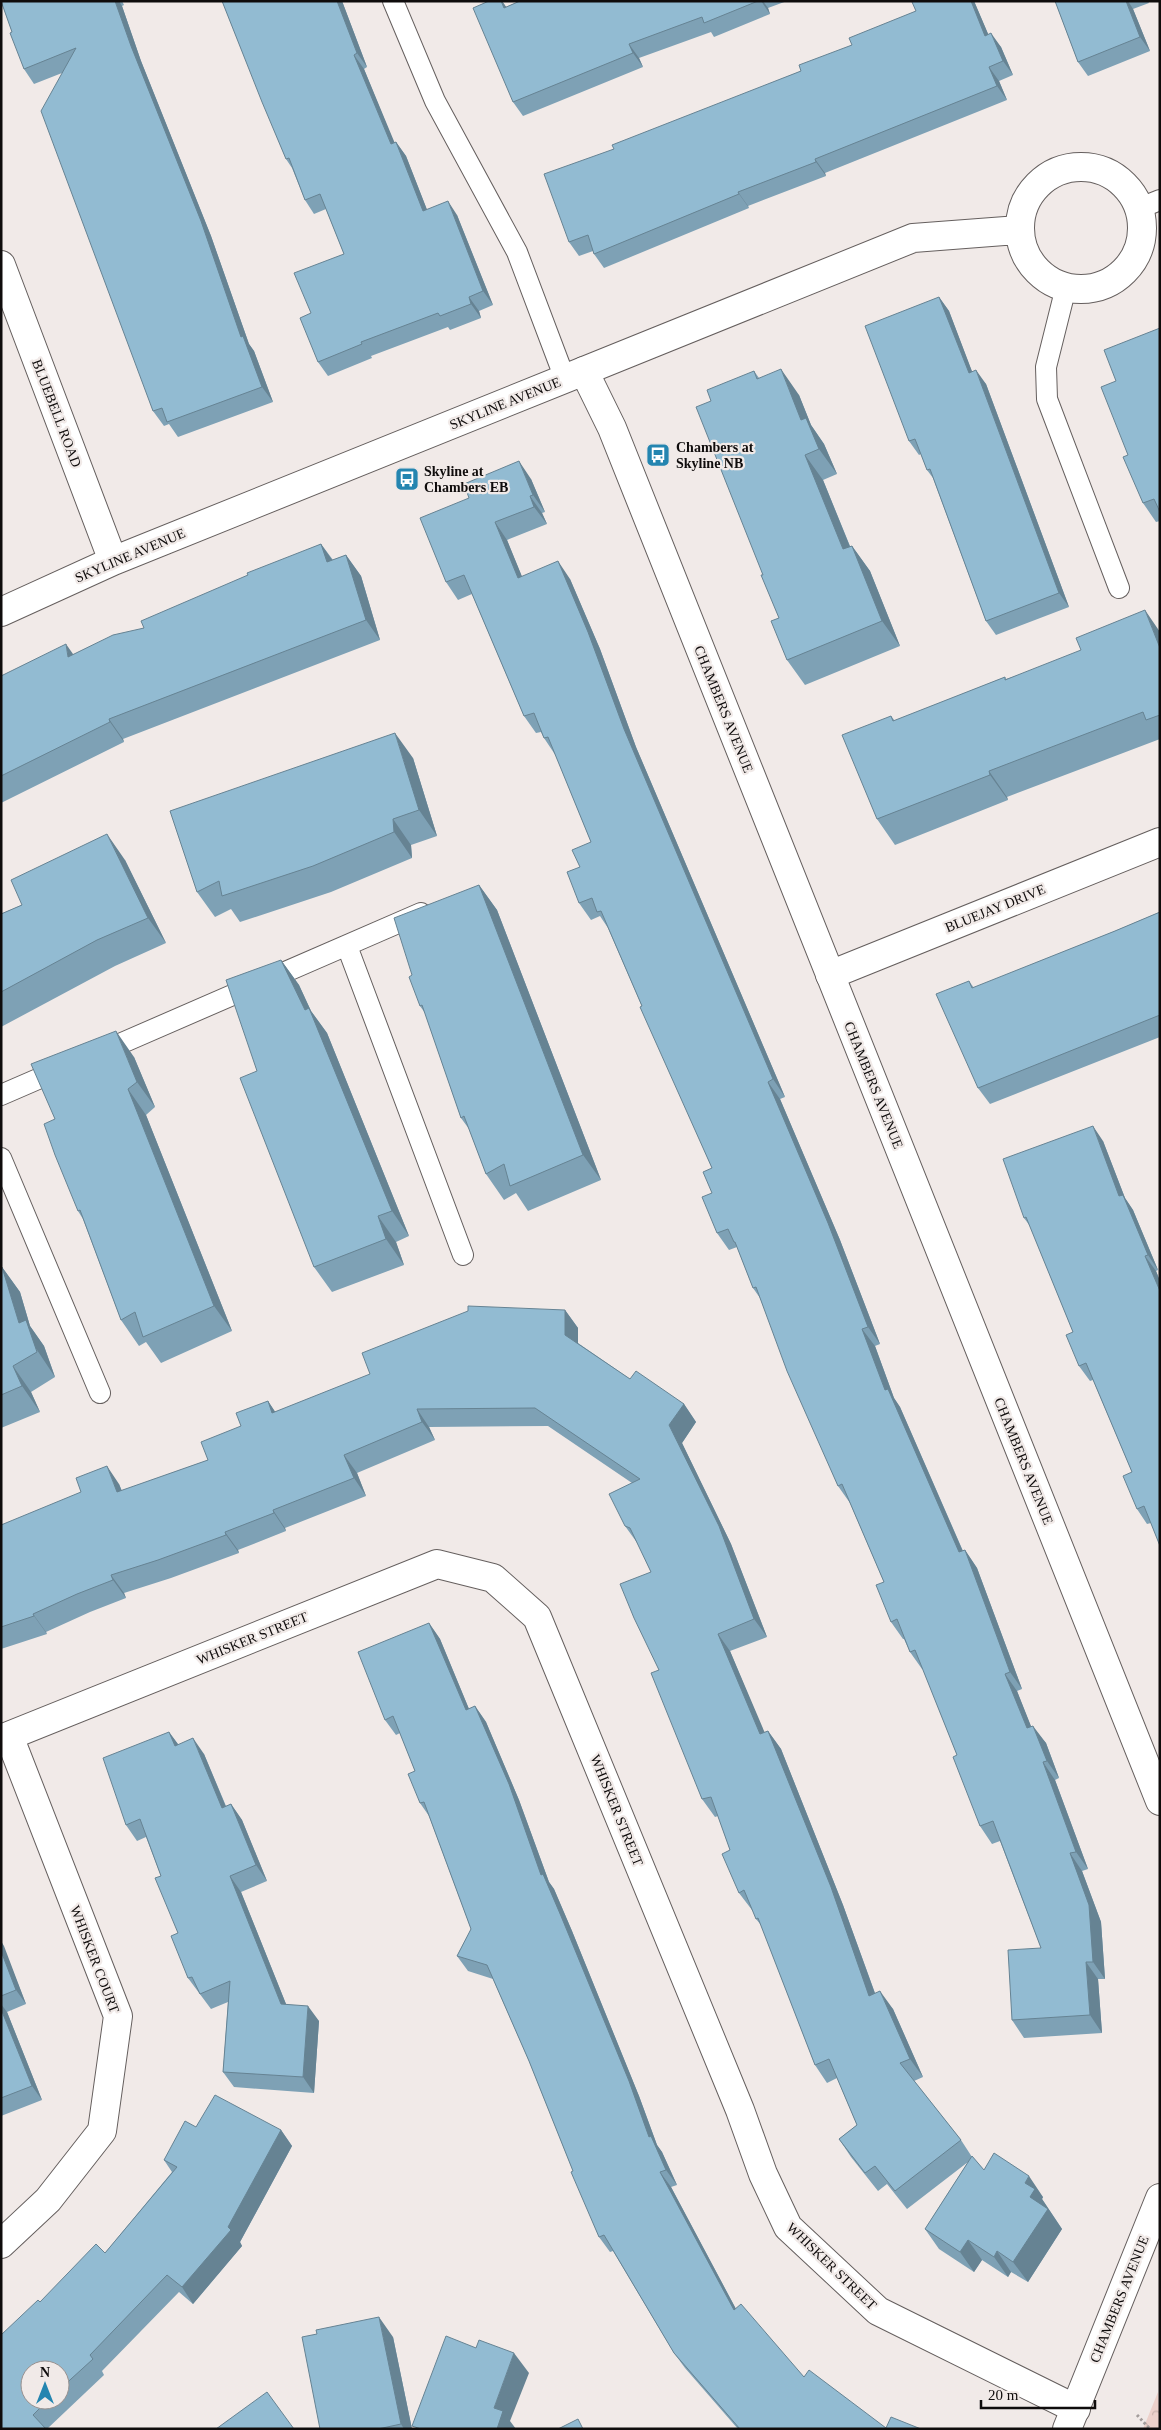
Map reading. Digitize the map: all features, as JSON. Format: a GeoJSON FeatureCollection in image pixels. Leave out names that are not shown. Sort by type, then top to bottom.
{"type":"FeatureCollection","features":[{"type":"Feature","properties":{"kind":"street"},"geometry":{"type":"LineString","coordinates":[[1070,167],[1099,168],[1124,183],[1150,204],[1137,255],[1123,274],[1102,286],[1079,289],[1055,284],[1029,262],[1019,230],[1024,201],[1043,179],[1070,167]]}},
{"type":"Feature","properties":{"kind":"street","name":"SKYLINE AVENUE"},"geometry":{"type":"LineString","coordinates":[[1,612],[113,561],[913,238],[1019,230]]}},
{"type":"Feature","properties":{"kind":"street","name":"BLUEBELL ROAD"},"geometry":{"type":"LineString","coordinates":[[1,265],[113,561]]}},
{"type":"Feature","properties":{"kind":"street","name":"CHAMBERS AVENUE"},"geometry":{"type":"LineString","coordinates":[[574,375],[612,428],[1160,1801]]}},
{"type":"Feature","properties":{"kind":"street","name":"BLUEJAY DRIVE"},"geometry":{"type":"LineString","coordinates":[[830,975],[1160,842]]}},
{"type":"Feature","properties":{"kind":"street","name":"WHISKER STREET"},"geometry":{"type":"LineString","coordinates":[[5,1738],[437,1564],[493,1578],[537,1617],[740,2110],[763,2174],[788,2227],[878,2311],[1072,2419]]}},
{"type":"Feature","properties":{"kind":"street","name":"WHISKER COURT"},"geometry":{"type":"LineString","coordinates":[[1,2244],[48,2200],[102,2131],[118,2016],[5,1738]]}},
{"type":"Feature","properties":{"kind":"street","name":"CHAMBERS AVENUE"},"geometry":{"type":"LineString","coordinates":[[1072,2419],[1160,2198]]}},
{"type":"Feature","properties":{"kind":"lane"},"geometry":{"type":"LineString","coordinates":[[393,1],[435,101],[517,252],[574,375]]}},
{"type":"Feature","properties":{"kind":"lane"},"geometry":{"type":"LineString","coordinates":[[1066,287],[1046,367],[1047,399],[1119,588]]}},
{"type":"Feature","properties":{"kind":"lane"},"geometry":{"type":"LineString","coordinates":[[1,1095],[442,905]]}},
{"type":"Feature","properties":{"kind":"lane"},"geometry":{"type":"LineString","coordinates":[[347,946],[464,1255]]}},
{"type":"Feature","properties":{"kind":"lane"},"geometry":{"type":"LineString","coordinates":[[1,1158],[100,1393]]}},
{"type":"Feature","properties":{"kind":"path"},"geometry":{"type":"LineString","coordinates":[[1137,2414],[1150,2429]]}},
{"type":"Feature","properties":{"kind":"green space"},"geometry":{"type":"Polygon","coordinates":[[[1158,2392],[1160,2429],[1143,2429],[1158,2392]]]}},
{"type":"Feature","properties":{"kind":"building"},"geometry":{"type":"Polygon","coordinates":[[[1,1],[115,1],[201,221],[241,337],[243,336],[262,387],[167,422],[162,408],[153,411],[41,111],[76,48],[24,69],[10,33],[12,32],[1,1]]]}},
{"type":"Feature","properties":{"kind":"building"},"geometry":{"type":"Polygon","coordinates":[[[222,1],[337,1],[357,53],[354,55],[391,144],[396,142],[423,211],[448,201],[483,291],[469,297],[471,304],[440,316],[438,313],[361,342],[362,344],[318,362],[300,318],[311,313],[294,273],[344,254],[320,194],[305,200],[289,158],[286,159],[262,102],[222,1]]]}},
{"type":"Feature","properties":{"kind":"building"},"geometry":{"type":"Polygon","coordinates":[[[489,1],[501,1],[504,8],[520,1],[758,1],[704,23],[702,17],[629,44],[633,53],[513,102],[473,8],[489,1]]]}},
{"type":"Feature","properties":{"kind":"building"},"geometry":{"type":"Polygon","coordinates":[[[913,1],[971,1],[985,36],[991,33],[1003,61],[989,67],[997,86],[815,159],[816,162],[738,192],[739,194],[594,254],[588,235],[569,242],[544,174],[614,149],[612,145],[801,71],[799,65],[852,45],[849,38],[916,11],[913,1]]]}},
{"type":"Feature","properties":{"kind":"building"},"geometry":{"type":"Polygon","coordinates":[[[1055,1],[1126,1],[1140,37],[1078,62],[1055,1]]]}},
{"type":"Feature","properties":{"kind":"building"},"geometry":{"type":"Polygon","coordinates":[[[939,297],[969,373],[976,370],[1059,593],[986,621],[930,469],[927,470],[915,439],[909,441],[865,326],[939,297]]]}},
{"type":"Feature","properties":{"kind":"building"},"geometry":{"type":"Polygon","coordinates":[[[1160,328],[1160,512],[1154,499],[1143,503],[1123,457],[1128,455],[1101,387],[1116,381],[1104,350],[1160,328]]]}},
{"type":"Feature","properties":{"kind":"building"},"geometry":{"type":"Polygon","coordinates":[[[781,369],[801,420],[806,418],[819,449],[805,455],[843,549],[852,546],[882,621],[787,660],[771,621],[779,618],[696,407],[711,401],[707,390],[754,371],[757,379],[781,369]]]}},
{"type":"Feature","properties":{"kind":"building"},"geometry":{"type":"Polygon","coordinates":[[[519,461],[533,495],[530,496],[534,507],[495,522],[518,578],[558,561],[588,632],[624,729],[773,1079],[768,1082],[828,1223],[868,1327],[862,1329],[885,1390],[888,1389],[959,1552],[965,1550],[1010,1672],[1005,1674],[1027,1728],[1033,1726],[1047,1761],[1043,1762],[1076,1852],[1070,1853],[1089,1905],[1093,1962],[1086,1962],[1090,2015],[1012,2020],[1008,1950],[1041,1948],[993,1821],[980,1826],[953,1757],[957,1755],[915,1650],[910,1652],[897,1619],[891,1622],[876,1585],[884,1582],[842,1484],[838,1486],[787,1371],[756,1287],[753,1288],[728,1229],[717,1233],[702,1197],[712,1193],[703,1172],[712,1168],[640,1007],[642,1006],[601,911],[597,912],[592,898],[579,903],[567,872],[580,867],[572,850],[591,842],[548,737],[544,738],[534,713],[524,716],[464,575],[446,582],[420,518],[469,498],[464,484],[519,461]]]}},
{"type":"Feature","properties":{"kind":"building"},"geometry":{"type":"Polygon","coordinates":[[[321,544],[327,562],[346,555],[366,620],[109,719],[110,722],[1,776],[1,676],[66,644],[68,657],[113,635],[144,628],[141,621],[248,575],[247,573],[321,544]]]}},
{"type":"Feature","properties":{"kind":"building"},"geometry":{"type":"Polygon","coordinates":[[[1145,610],[1160,648],[1160,715],[1146,720],[1143,712],[989,771],[990,775],[877,819],[842,735],[891,716],[893,721],[1005,677],[1005,680],[1081,650],[1076,638],[1145,610]]]}},
{"type":"Feature","properties":{"kind":"building"},"geometry":{"type":"Polygon","coordinates":[[[395,733],[419,810],[393,819],[394,832],[313,866],[222,896],[219,881],[197,892],[170,811],[395,733]]]}},
{"type":"Feature","properties":{"kind":"building"},"geometry":{"type":"Polygon","coordinates":[[[107,834],[148,918],[97,940],[1,992],[1,914],[22,905],[11,880],[107,834]]]}},
{"type":"Feature","properties":{"kind":"building"},"geometry":{"type":"Polygon","coordinates":[[[479,885],[583,1155],[510,1186],[504,1164],[486,1174],[464,1116],[461,1118],[422,1005],[420,1006],[409,977],[412,975],[394,918],[479,885]]]}},
{"type":"Feature","properties":{"kind":"building"},"geometry":{"type":"Polygon","coordinates":[[[1160,912],[1160,1015],[978,1088],[936,994],[969,981],[972,988],[1160,912]]]}},
{"type":"Feature","properties":{"kind":"building"},"geometry":{"type":"Polygon","coordinates":[[[281,960],[305,1010],[309,1008],[392,1211],[378,1216],[386,1239],[314,1267],[240,1078],[257,1071],[226,980],[281,960]]]}},
{"type":"Feature","properties":{"kind":"building"},"geometry":{"type":"Polygon","coordinates":[[[116,1031],[137,1082],[128,1089],[214,1306],[143,1337],[135,1312],[121,1320],[80,1210],[78,1211],[44,1124],[55,1119],[31,1064],[116,1031]]]}},
{"type":"Feature","properties":{"kind":"building"},"geometry":{"type":"Polygon","coordinates":[[[1093,1126],[1119,1196],[1123,1195],[1148,1255],[1145,1256],[1160,1291],[1160,1546],[1144,1506],[1137,1509],[1123,1476],[1132,1472],[1086,1363],[1079,1366],[1066,1335],[1073,1332],[1026,1217],[1024,1218],[1003,1159],[1093,1126]]]}},
{"type":"Feature","properties":{"kind":"building"},"geometry":{"type":"Polygon","coordinates":[[[1,1267],[19,1323],[26,1320],[37,1352],[13,1366],[22,1386],[1,1395],[1,1267]]]}},
{"type":"Feature","properties":{"kind":"building"},"geometry":{"type":"Polygon","coordinates":[[[468,1306],[565,1310],[565,1335],[630,1379],[636,1371],[684,1404],[669,1425],[719,1526],[754,1619],[718,1634],[760,1734],[768,1731],[831,1887],[869,1996],[880,1991],[910,2059],[900,2063],[961,2140],[895,2191],[875,2166],[865,2173],[839,2139],[857,2125],[829,2059],[815,2065],[758,1918],[756,1919],[744,1890],[739,1893],[722,1854],[730,1850],[711,1797],[702,1799],[651,1673],[659,1670],[620,1584],[651,1572],[630,1528],[625,1526],[609,1494],[640,1479],[535,1408],[417,1409],[422,1422],[344,1455],[354,1478],[273,1510],[274,1513],[225,1532],[226,1535],[111,1575],[113,1580],[33,1614],[34,1616],[1,1627],[1,1525],[81,1492],[76,1478],[107,1466],[117,1492],[208,1460],[201,1442],[241,1426],[236,1413],[268,1401],[272,1413],[370,1374],[362,1353],[468,1311],[468,1306]]]}},
{"type":"Feature","properties":{"kind":"building"},"geometry":{"type":"Polygon","coordinates":[[[429,1623],[466,1710],[475,1706],[509,1784],[541,1875],[543,1874],[561,1916],[629,2081],[649,2137],[651,2136],[666,2170],[660,2172],[734,2310],[741,2304],[804,2377],[809,2370],[886,2428],[891,2417],[921,2429],[740,2429],[674,2353],[604,2235],[599,2237],[571,2172],[573,2171],[529,2061],[487,1965],[457,1956],[471,1929],[424,1802],[420,1803],[408,1774],[415,1771],[393,1716],[385,1720],[358,1652],[429,1623]]]}},
{"type":"Feature","properties":{"kind":"building"},"geometry":{"type":"Polygon","coordinates":[[[169,1732],[175,1746],[193,1738],[222,1808],[231,1804],[256,1865],[230,1876],[281,2004],[308,2006],[303,2077],[223,2072],[230,1981],[200,1994],[192,1977],[188,1978],[171,1936],[178,1933],[155,1878],[161,1876],[140,1819],[126,1825],[103,1758],[169,1732]]]}},
{"type":"Feature","properties":{"kind":"building"},"geometry":{"type":"Polygon","coordinates":[[[1,1951],[16,1990],[1,1996],[1,1951]]]}},
{"type":"Feature","properties":{"kind":"building"},"geometry":{"type":"Polygon","coordinates":[[[1,2009],[32,2086],[1,2098],[1,2009]]]}},
{"type":"Feature","properties":{"kind":"building"},"geometry":{"type":"Polygon","coordinates":[[[215,2095],[281,2130],[228,2227],[231,2230],[182,2287],[167,2275],[90,2355],[93,2359],[70,2380],[70,2360],[20,2360],[20,2410],[38,2410],[33,2415],[46,2429],[1,2429],[1,2335],[38,2300],[40,2302],[96,2244],[105,2253],[177,2167],[164,2160],[185,2121],[196,2127],[215,2095]]]}},
{"type":"Feature","properties":{"kind":"building"},"geometry":{"type":"Polygon","coordinates":[[[994,2153],[1029,2176],[1025,2183],[1035,2189],[1030,2197],[1048,2209],[1013,2262],[997,2251],[994,2257],[968,2240],[960,2252],[925,2229],[972,2156],[984,2170],[994,2153]]]}},
{"type":"Feature","properties":{"kind":"building"},"geometry":{"type":"Polygon","coordinates":[[[379,2317],[401,2424],[378,2429],[320,2429],[302,2337],[317,2334],[316,2330],[379,2317]]]}},
{"type":"Feature","properties":{"kind":"building"},"geometry":{"type":"Polygon","coordinates":[[[446,2336],[476,2348],[479,2340],[514,2353],[494,2408],[503,2411],[497,2429],[421,2429],[412,2426],[446,2336]]]}},
{"type":"Feature","properties":{"kind":"building"},"geometry":{"type":"Polygon","coordinates":[[[267,2392],[294,2429],[216,2429],[267,2392]]]}},
{"type":"Feature","properties":{"kind":"building"},"geometry":{"type":"Polygon","coordinates":[[[578,2419],[583,2429],[558,2429],[578,2419]]]}},
{"type":"Feature","properties":{"kind":"place","name":"Chambers at Skyline NB"},"geometry":{"type":"Point","coordinates":[658,455]}},
{"type":"Feature","properties":{"kind":"place","name":"Skyline at Chambers EB"},"geometry":{"type":"Point","coordinates":[407,479]}}]}
